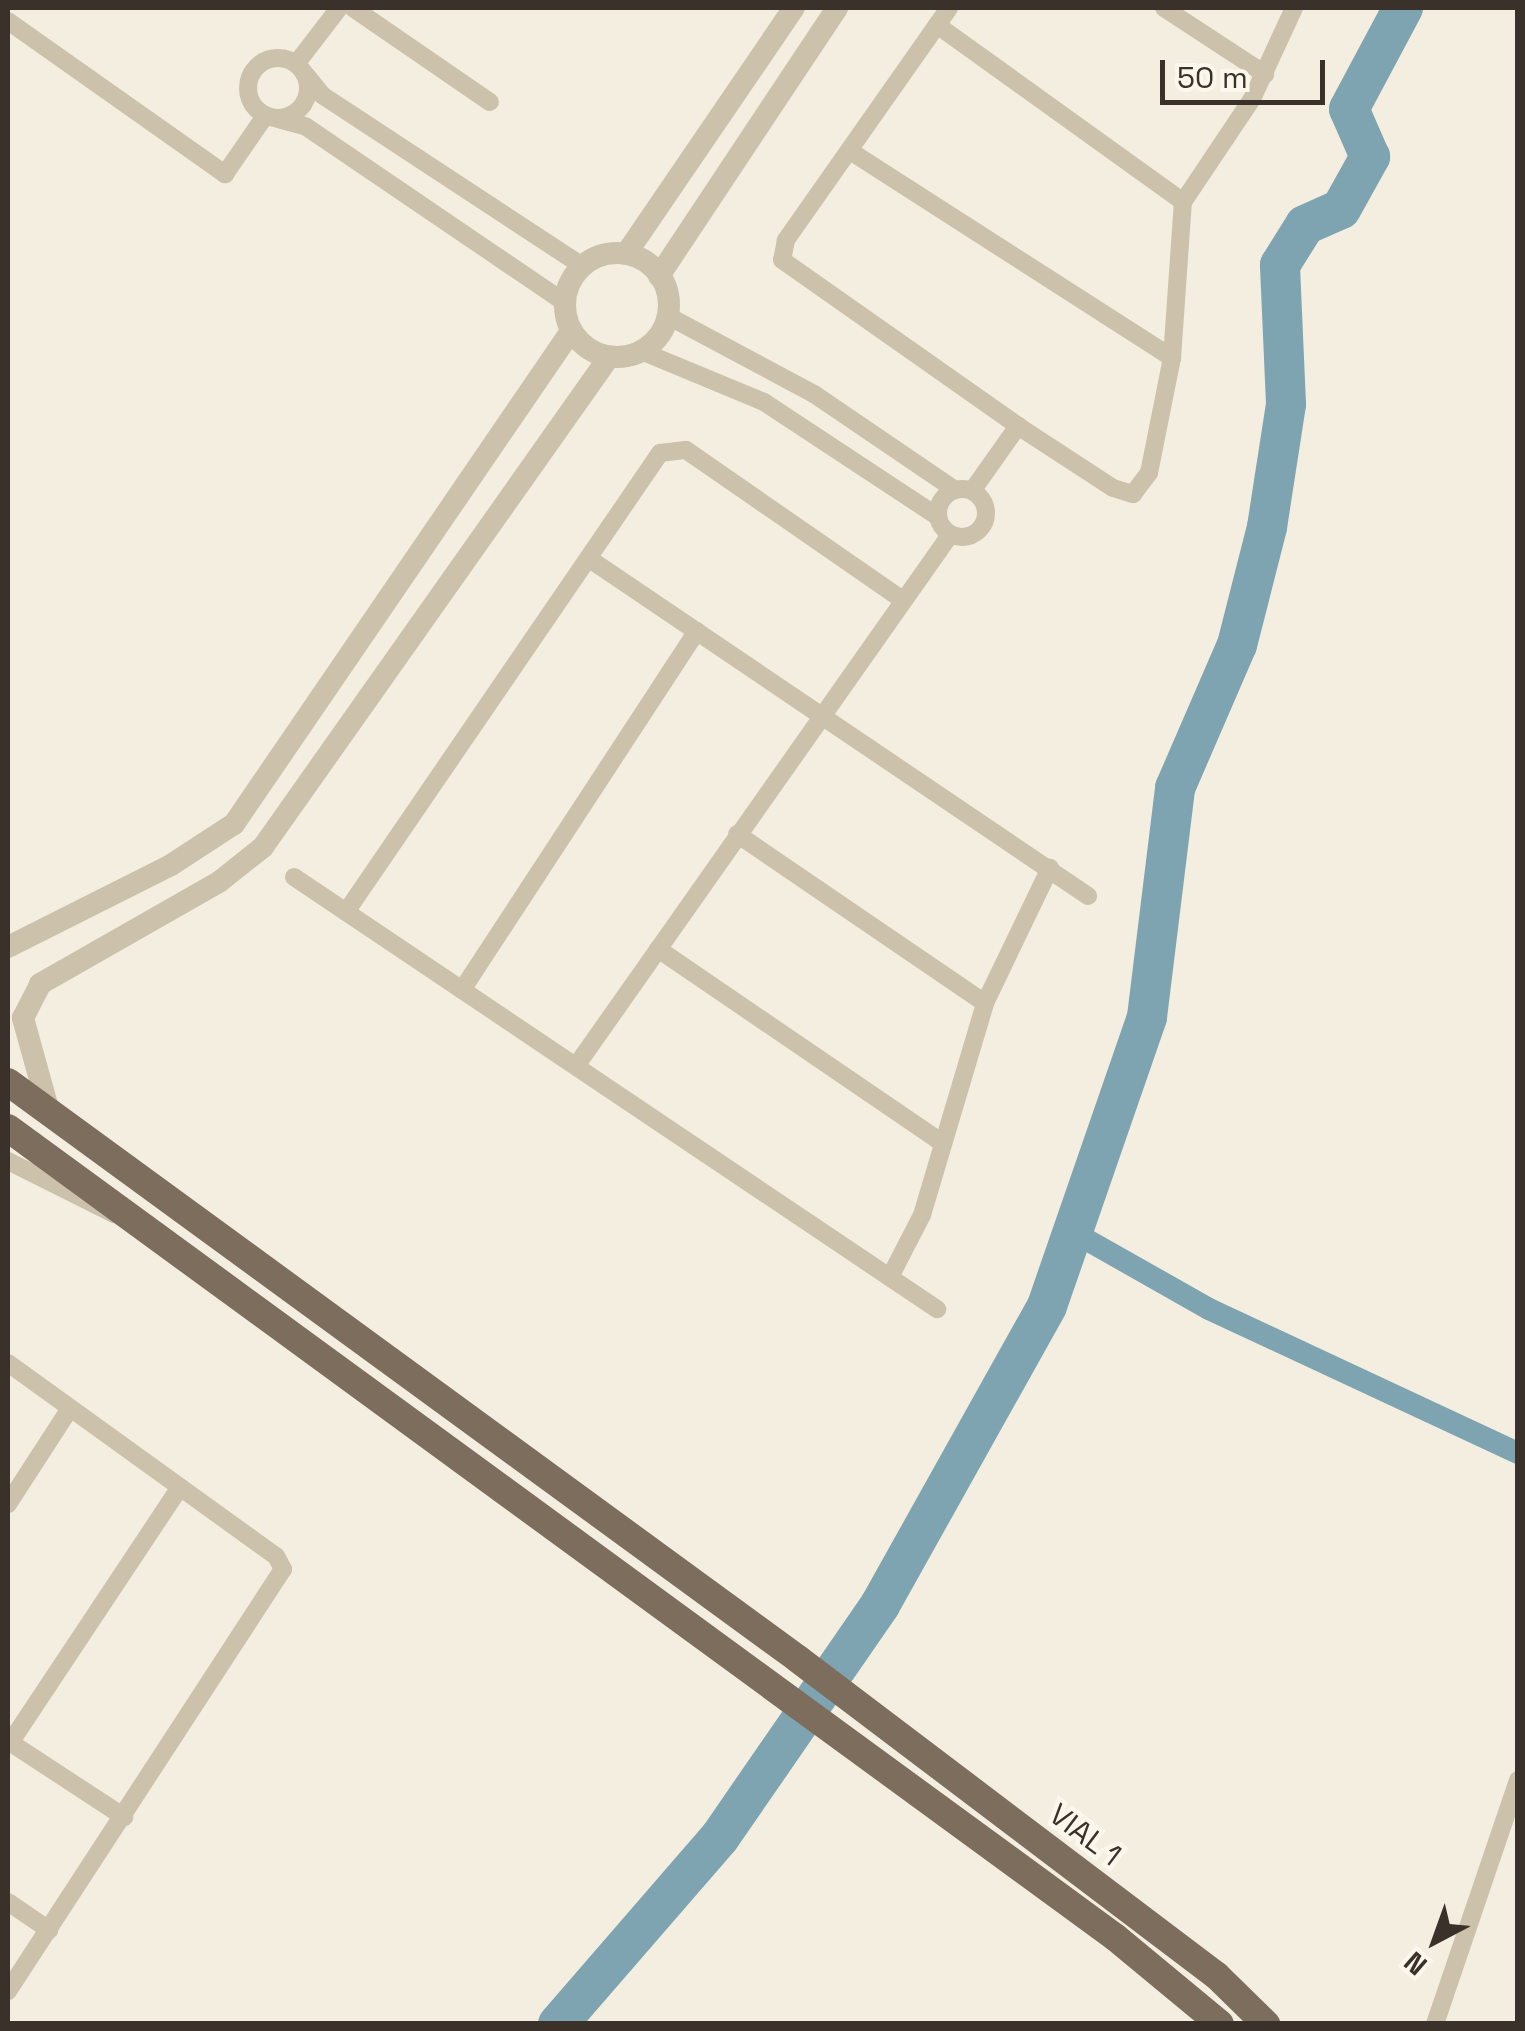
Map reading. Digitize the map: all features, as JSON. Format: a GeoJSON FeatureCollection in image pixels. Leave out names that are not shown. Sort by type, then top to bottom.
{"type":"FeatureCollection","features":[{"type":"Feature","properties":{"kind":"main road","name":"VIAL 1"},"geometry":{"type":"LineString","coordinates":[[8,1082],[798,1659],[1217,1976],[1266,2024]]}},
{"type":"Feature","properties":{"kind":"main road"},"geometry":{"type":"LineString","coordinates":[[8,1128],[1115,1937],[1220,2024]]}},
{"type":"Feature","properties":{"kind":"street"},"geometry":{"type":"LineString","coordinates":[[8,20],[225,174],[272,117],[304,104],[301,69],[339,8]]}},
{"type":"Feature","properties":{"kind":"street"},"geometry":{"type":"LineString","coordinates":[[353,8],[490,102]]}},
{"type":"Feature","properties":{"kind":"street"},"geometry":{"type":"LineString","coordinates":[[565,302],[305,126],[272,117],[248,92],[252,72],[267,60],[301,69],[322,96],[582,266],[626,254],[794,8]]}},
{"type":"Feature","properties":{"kind":"street"},"geometry":{"type":"LineString","coordinates":[[659,276],[836,8]]}},
{"type":"Feature","properties":{"kind":"street"},"geometry":{"type":"LineString","coordinates":[[949,8],[786,240],[782,260],[1018,426],[1113,488],[1133,494],[1149,473],[1172,358],[1183,202],[1264,74],[1294,8]]}},
{"type":"Feature","properties":{"kind":"street"},"geometry":{"type":"LineString","coordinates":[[1164,8],[1264,74]]}},
{"type":"Feature","properties":{"kind":"street"},"geometry":{"type":"LineString","coordinates":[[936,25],[1183,202]]}},
{"type":"Feature","properties":{"kind":"street"},"geometry":{"type":"LineString","coordinates":[[356,160],[376,131]]}},
{"type":"Feature","properties":{"kind":"street"},"geometry":{"type":"LineString","coordinates":[[850,151],[1172,358]]}},
{"type":"Feature","properties":{"kind":"street"},"geometry":{"type":"LineString","coordinates":[[427,208],[448,178]]}},
{"type":"Feature","properties":{"kind":"street"},"geometry":{"type":"LineString","coordinates":[[576,1066],[901,598],[950,535],[974,534],[985,521],[984,504],[964,491],[814,394],[668,316],[659,276],[626,254]]}},
{"type":"Feature","properties":{"kind":"street"},"geometry":{"type":"LineString","coordinates":[[582,266],[565,302],[571,330],[609,357]]}},
{"type":"Feature","properties":{"kind":"street"},"geometry":{"type":"LineString","coordinates":[[641,351],[668,316]]}},
{"type":"Feature","properties":{"kind":"street"},"geometry":{"type":"LineString","coordinates":[[8,947],[171,865],[234,824],[571,330]]}},
{"type":"Feature","properties":{"kind":"street"},"geometry":{"type":"LineString","coordinates":[[49,1112],[23,1018],[40,984],[220,882],[263,848],[609,357],[641,351],[728,382],[937,516],[950,535]]}},
{"type":"Feature","properties":{"kind":"street"},"geometry":{"type":"LineString","coordinates":[[937,516],[941,500],[964,491],[1018,426]]}},
{"type":"Feature","properties":{"kind":"street"},"geometry":{"type":"LineString","coordinates":[[861,466],[880,438]]}},
{"type":"Feature","properties":{"kind":"street"},"geometry":{"type":"LineString","coordinates":[[346,912],[591,560],[652,459],[677,449],[901,598]]}},
{"type":"Feature","properties":{"kind":"street"},"geometry":{"type":"LineString","coordinates":[[591,560],[1088,896]]}},
{"type":"Feature","properties":{"kind":"street"},"geometry":{"type":"LineString","coordinates":[[462,990],[697,631]]}},
{"type":"Feature","properties":{"kind":"street"},"geometry":{"type":"LineString","coordinates":[[737,834],[985,1003]]}},
{"type":"Feature","properties":{"kind":"street"},"geometry":{"type":"LineString","coordinates":[[890,1277],[922,1215],[985,1003],[1050,868]]}},
{"type":"Feature","properties":{"kind":"street"},"geometry":{"type":"LineString","coordinates":[[294,877],[937,1309]]}},
{"type":"Feature","properties":{"kind":"street"},"geometry":{"type":"LineString","coordinates":[[658,949],[941,1142]]}},
{"type":"Feature","properties":{"kind":"street"},"geometry":{"type":"LineString","coordinates":[[8,1161],[88,1205],[133,1220]]}},
{"type":"Feature","properties":{"kind":"street"},"geometry":{"type":"LineString","coordinates":[[8,1363],[276,1556],[284,1569],[8,1991]]}},
{"type":"Feature","properties":{"kind":"street"},"geometry":{"type":"LineString","coordinates":[[8,1504],[70,1408]]}},
{"type":"Feature","properties":{"kind":"street"},"geometry":{"type":"LineString","coordinates":[[124,1817],[9,1742],[180,1487]]}},
{"type":"Feature","properties":{"kind":"street"},"geometry":{"type":"LineString","coordinates":[[1434,2024],[1518,1780]]}},
{"type":"Feature","properties":{"kind":"street"},"geometry":{"type":"LineString","coordinates":[[8,1902],[49,1930]]}},
{"type":"Feature","properties":{"kind":"waterway"},"geometry":{"type":"LineString","coordinates":[[558,2024],[720,1837],[880,1605],[1047,1306],[1147,1017],[1175,788],[1237,645],[1267,527],[1286,404],[1280,265],[1305,225],[1341,209],[1370,157],[1349,109],[1403,8]]}},
{"type":"Feature","properties":{"kind":"waterway"},"geometry":{"type":"LineString","coordinates":[[1073,1232],[1209,1309],[1518,1453]]}}]}
